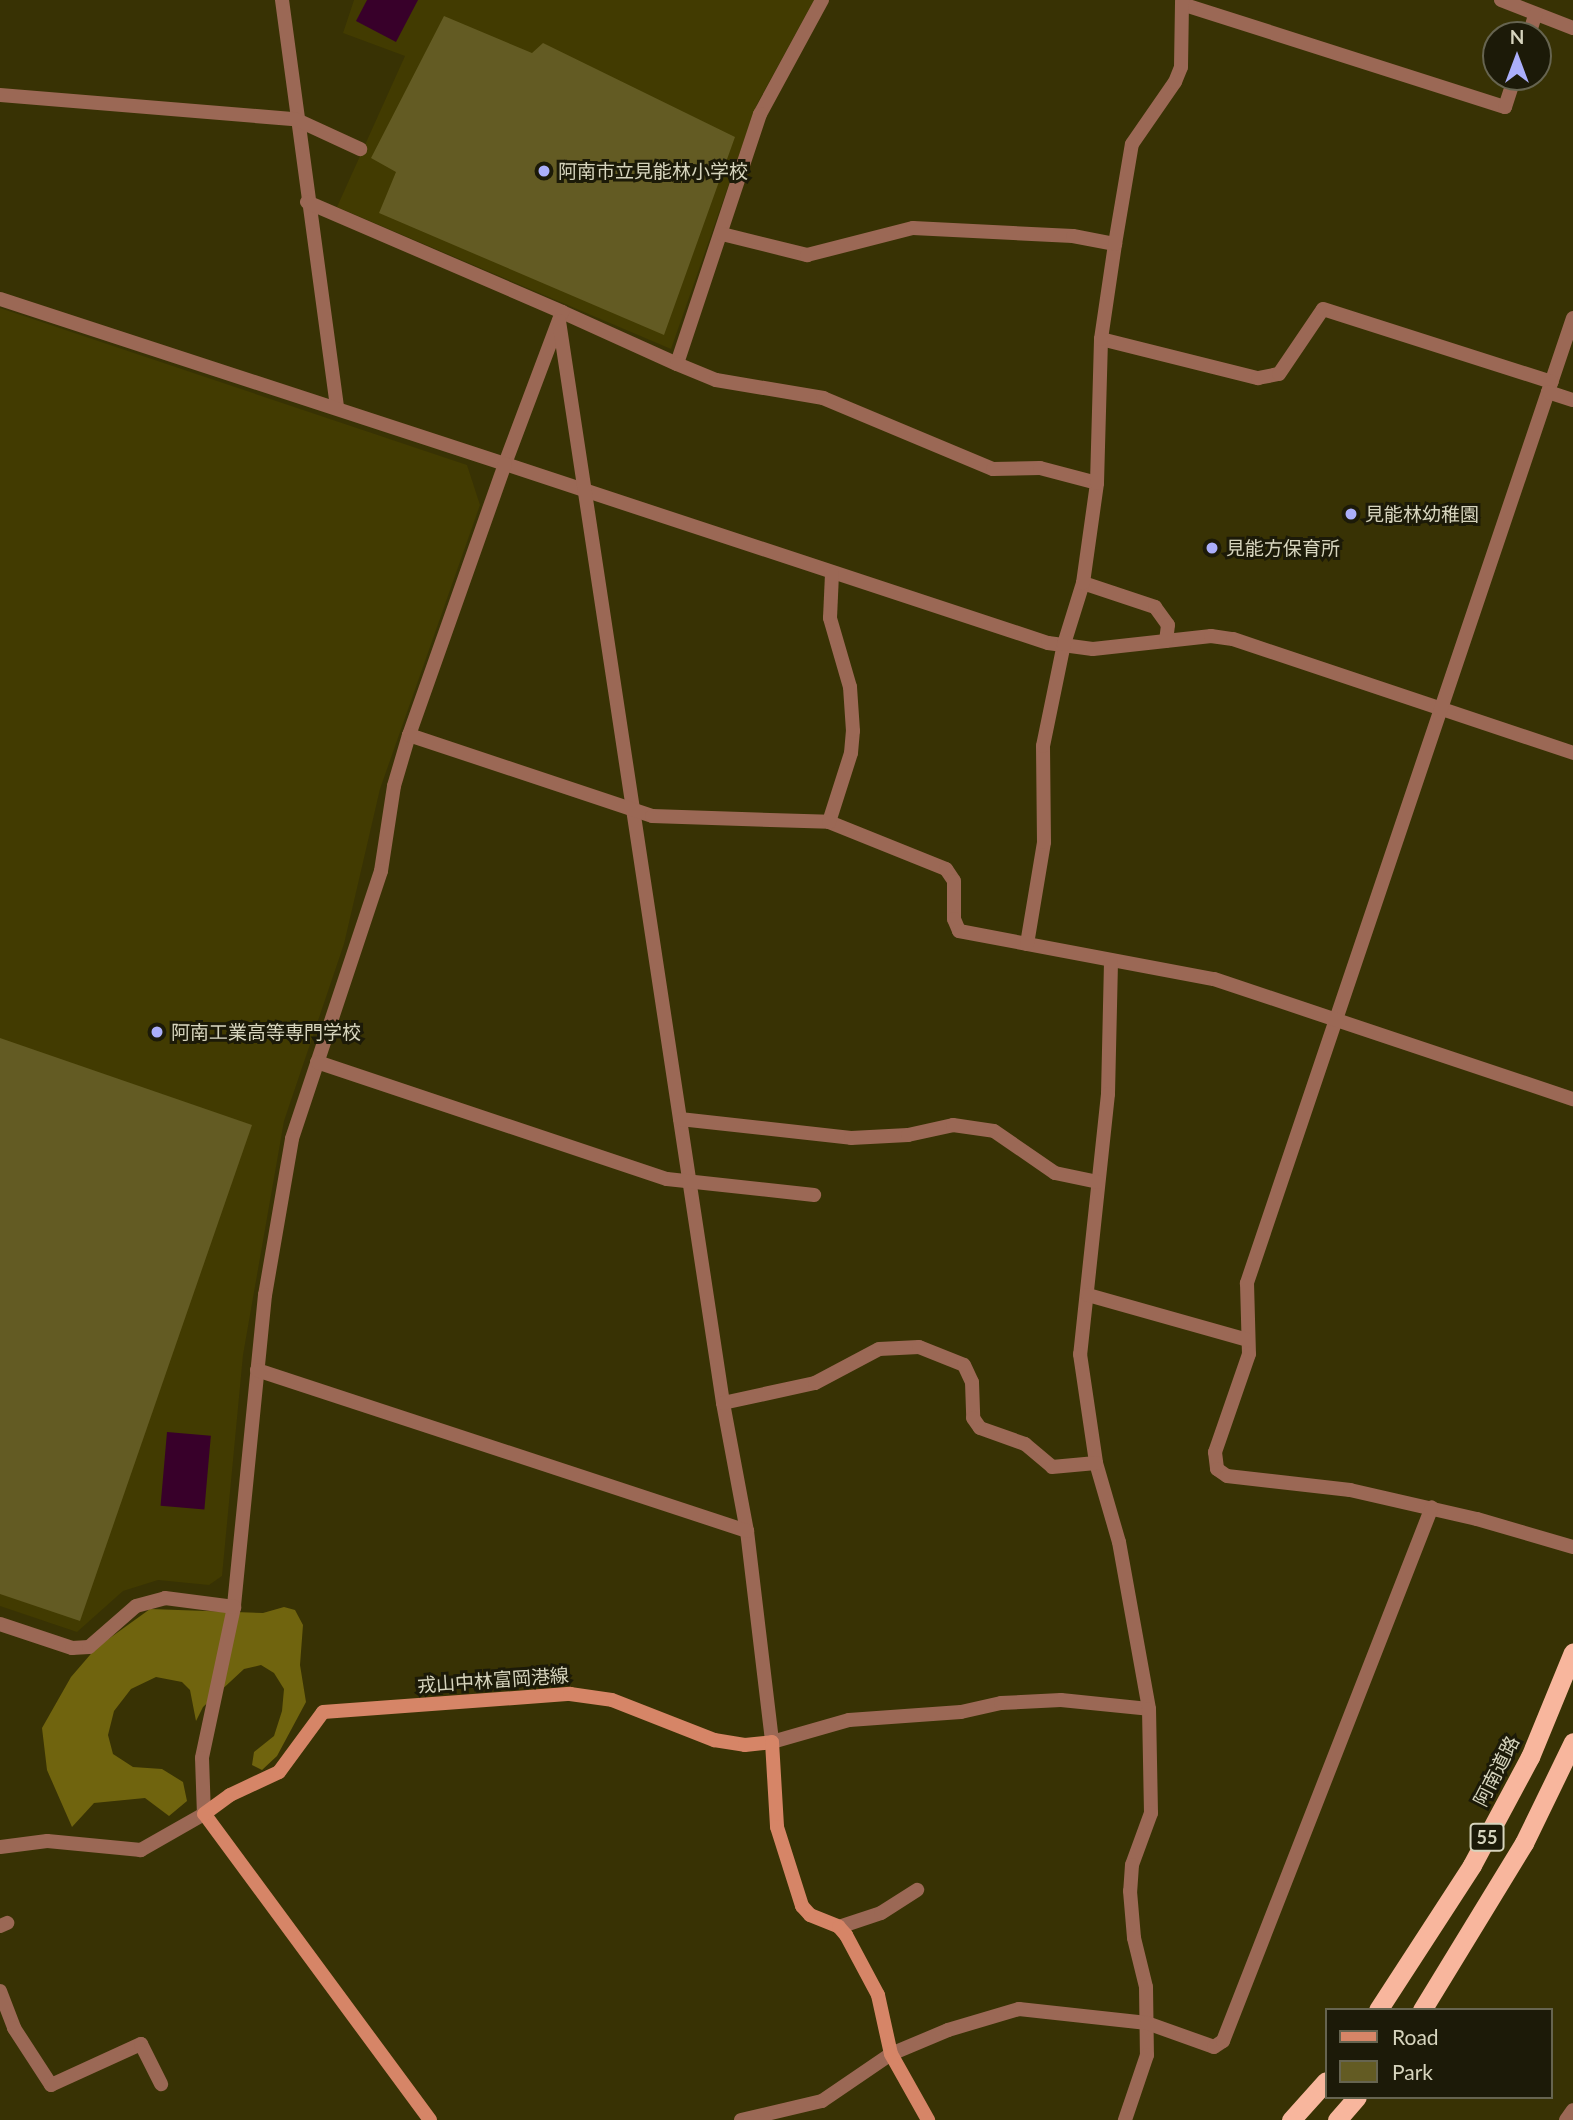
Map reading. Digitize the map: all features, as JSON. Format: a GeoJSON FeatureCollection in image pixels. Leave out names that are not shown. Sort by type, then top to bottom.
{"type":"FeatureCollection","features":[{"type":"Feature","properties":{"kind":"highway","name":"阿南道路"},"geometry":{"type":"LineString","coordinates":[[1379,2008],[1472,1865],[1530,1757],[1573,1652]]}},
{"type":"Feature","properties":{"kind":"highway","name":"55"},"geometry":{"type":"LineString","coordinates":[[1423,2008],[1524,1843],[1573,1742]]}},
{"type":"Feature","properties":{"kind":"highway"},"geometry":{"type":"LineString","coordinates":[[1291,2120],[1324,2083]]}},
{"type":"Feature","properties":{"kind":"highway"},"geometry":{"type":"LineString","coordinates":[[1337,2120],[1355,2099]]}},
{"type":"Feature","properties":{"kind":"main road","name":"戎山中林富岡港線"},"geometry":{"type":"LineString","coordinates":[[204,1814],[230,1795],[279,1772],[293,1757],[312,1721],[323,1712],[341,1708],[584,1695],[612,1700],[714,1740],[746,1745],[772,1742]]}},
{"type":"Feature","properties":{"kind":"main road"},"geometry":{"type":"LineString","coordinates":[[772,1742],[777,1827],[802,1906],[810,1915],[839,1927],[878,1995],[891,2054],[928,2120]]}},
{"type":"Feature","properties":{"kind":"main road"},"geometry":{"type":"LineString","coordinates":[[204,1814],[430,2120]]}},
{"type":"Feature","properties":{"kind":"street"},"geometry":{"type":"LineString","coordinates":[[282,0],[295,118],[337,407]]}},
{"type":"Feature","properties":{"kind":"street"},"geometry":{"type":"LineString","coordinates":[[677,364],[760,114],[822,0]]}},
{"type":"Feature","properties":{"kind":"street"},"geometry":{"type":"LineString","coordinates":[[1501,0],[1535,15],[1573,27]]}},
{"type":"Feature","properties":{"kind":"street"},"geometry":{"type":"LineString","coordinates":[[1027,944],[1044,842],[1043,746],[1064,644],[1083,583],[1097,483],[1101,339],[1115,244],[1132,144],[1175,82],[1181,66],[1182,2],[1505,107],[1510,91]]}},
{"type":"Feature","properties":{"kind":"street"},"geometry":{"type":"LineString","coordinates":[[1533,21],[1535,15]]}},
{"type":"Feature","properties":{"kind":"street"},"geometry":{"type":"LineString","coordinates":[[0,95],[295,118],[360,149]]}},
{"type":"Feature","properties":{"kind":"street"},"geometry":{"type":"LineString","coordinates":[[307,202],[561,316],[716,380],[823,398],[993,469],[1040,468],[1097,483]]}},
{"type":"Feature","properties":{"kind":"street"},"geometry":{"type":"LineString","coordinates":[[722,234],[807,255],[913,228],[1073,236],[1115,244]]}},
{"type":"Feature","properties":{"kind":"street"},"geometry":{"type":"LineString","coordinates":[[0,299],[337,407],[832,574],[1064,644],[1093,649],[1211,636],[1233,639],[1573,753]]}},
{"type":"Feature","properties":{"kind":"street"},"geometry":{"type":"LineString","coordinates":[[1101,339],[1258,378],[1279,374],[1323,309],[1550,387],[1573,400]]}},
{"type":"Feature","properties":{"kind":"street"},"geometry":{"type":"LineString","coordinates":[[0,1847],[47,1841],[141,1850],[204,1814],[202,1758],[234,1607],[257,1370],[292,1139],[381,871],[394,786],[410,735],[505,464],[561,316]]}},
{"type":"Feature","properties":{"kind":"street"},"geometry":{"type":"LineString","coordinates":[[561,316],[723,1403],[747,1531],[772,1742],[849,1720],[961,1712],[1001,1703],[1061,1700],[1149,1709]]}},
{"type":"Feature","properties":{"kind":"street"},"geometry":{"type":"LineString","coordinates":[[1573,318],[1247,1283],[1249,1354],[1215,1452],[1217,1469],[1227,1476],[1350,1490],[1432,1507],[1573,1547]]}},
{"type":"Feature","properties":{"kind":"street"},"geometry":{"type":"LineString","coordinates":[[829,822],[851,753],[853,731],[850,687],[830,618],[832,574]]}},
{"type":"Feature","properties":{"kind":"street"},"geometry":{"type":"LineString","coordinates":[[1083,583],[1155,607],[1168,625],[1166,641]]}},
{"type":"Feature","properties":{"kind":"street"},"geometry":{"type":"LineString","coordinates":[[410,735],[635,810],[688,819],[829,822],[946,869],[954,881],[954,919],[959,930],[1111,962],[1214,979],[1573,1099]]}},
{"type":"Feature","properties":{"kind":"street"},"geometry":{"type":"LineString","coordinates":[[1111,962],[1108,1094],[1080,1354],[1096,1463],[1119,1542],[1149,1709],[1151,1813],[1132,1865],[1130,1891],[1147,2023],[1147,2055],[1125,2120]]}},
{"type":"Feature","properties":{"kind":"street"},"geometry":{"type":"LineString","coordinates":[[317,1062],[667,1179],[814,1195]]}},
{"type":"Feature","properties":{"kind":"street"},"geometry":{"type":"LineString","coordinates":[[680,1119],[851,1138],[908,1135],[953,1125],[994,1131],[1055,1173],[1098,1181]]}},
{"type":"Feature","properties":{"kind":"street"},"geometry":{"type":"LineString","coordinates":[[1088,1295],[1248,1340]]}},
{"type":"Feature","properties":{"kind":"street"},"geometry":{"type":"LineString","coordinates":[[723,1403],[815,1383],[879,1349],[919,1348],[964,1365],[972,1381],[973,1418],[980,1428],[1025,1444],[1052,1467],[1096,1463]]}},
{"type":"Feature","properties":{"kind":"street"},"geometry":{"type":"LineString","coordinates":[[257,1370],[747,1531]]}},
{"type":"Feature","properties":{"kind":"street"},"geometry":{"type":"LineString","coordinates":[[741,2120],[822,2101],[891,2054],[948,2030],[1019,2009],[1147,2023],[1214,2047],[1223,2041],[1432,1507]]}},
{"type":"Feature","properties":{"kind":"street"},"geometry":{"type":"LineString","coordinates":[[0,1623],[72,1648],[89,1647],[136,1605],[165,1598],[234,1607]]}},
{"type":"Feature","properties":{"kind":"street"},"geometry":{"type":"LineString","coordinates":[[839,1927],[881,1913],[917,1890]]}},
{"type":"Feature","properties":{"kind":"street"},"geometry":{"type":"LineString","coordinates":[[0,1991],[14,2028],[51,2085],[141,2044],[161,2084]]}},
{"type":"Feature","properties":{"kind":"street"},"geometry":{"type":"LineString","coordinates":[[0,2037],[14,2028]]}},
{"type":"Feature","properties":{"kind":"street"},"geometry":{"type":"LineString","coordinates":[[1566,2120],[1573,2110]]}},
{"type":"Feature","properties":{"kind":"shaded area","name":"阿南市立見能林小学校"},"geometry":{"type":"Polygon","coordinates":[[[354,0],[814,0],[757,104],[671,349],[337,207],[405,56],[343,33],[354,0]]]}},
{"type":"Feature","properties":{"kind":"shaded area"},"geometry":{"type":"Polygon","coordinates":[[[367,0],[418,0],[396,42],[356,21],[367,0]]]}},
{"type":"Feature","properties":{"kind":"shaded area","name":"阿南工業高等専門学校"},"geometry":{"type":"Polygon","coordinates":[[[0,308],[467,465],[480,505],[380,789],[344,944],[284,1121],[243,1355],[222,1576],[209,1585],[158,1580],[123,1591],[77,1632],[0,1606],[0,308]]]}},
{"type":"Feature","properties":{"kind":"shaded area"},"geometry":{"type":"Polygon","coordinates":[[[167,1432],[211,1436],[204,1510],[161,1506],[167,1432]]]}},
{"type":"Feature","properties":{"kind":"shaded area"},"geometry":{"type":"Polygon","coordinates":[[[284,1607],[295,1610],[303,1625],[300,1665],[306,1702],[277,1756],[262,1770],[252,1765],[254,1752],[274,1736],[282,1711],[284,1689],[274,1673],[261,1665],[244,1669],[203,1707],[196,1721],[190,1690],[182,1682],[156,1677],[131,1689],[114,1711],[108,1735],[113,1754],[133,1767],[162,1769],[183,1782],[187,1801],[169,1816],[145,1798],[94,1803],[72,1827],[47,1770],[42,1728],[71,1677],[96,1648],[150,1609],[263,1613],[284,1607]]]}},
{"type":"Feature","properties":{"kind":"green space","name":"阿南市立見能林小学校"},"geometry":{"type":"Polygon","coordinates":[[[444,16],[532,53],[543,43],[735,137],[664,335],[379,213],[396,172],[371,158],[444,16]]]}},
{"type":"Feature","properties":{"kind":"green space"},"geometry":{"type":"Polygon","coordinates":[[[0,1038],[252,1125],[80,1621],[0,1594],[0,1038]]]}},
{"type":"Feature","properties":{"kind":"place","name":"阿南市立見能林小学校"},"geometry":{"type":"Point","coordinates":[544,171]}},
{"type":"Feature","properties":{"kind":"place","name":"見能林幼稚園"},"geometry":{"type":"Point","coordinates":[1351,514]}},
{"type":"Feature","properties":{"kind":"place","name":"見能方保育所"},"geometry":{"type":"Point","coordinates":[1212,548]}},
{"type":"Feature","properties":{"kind":"place","name":"阿南工業高等専門学校"},"geometry":{"type":"Point","coordinates":[157,1032]}}]}
